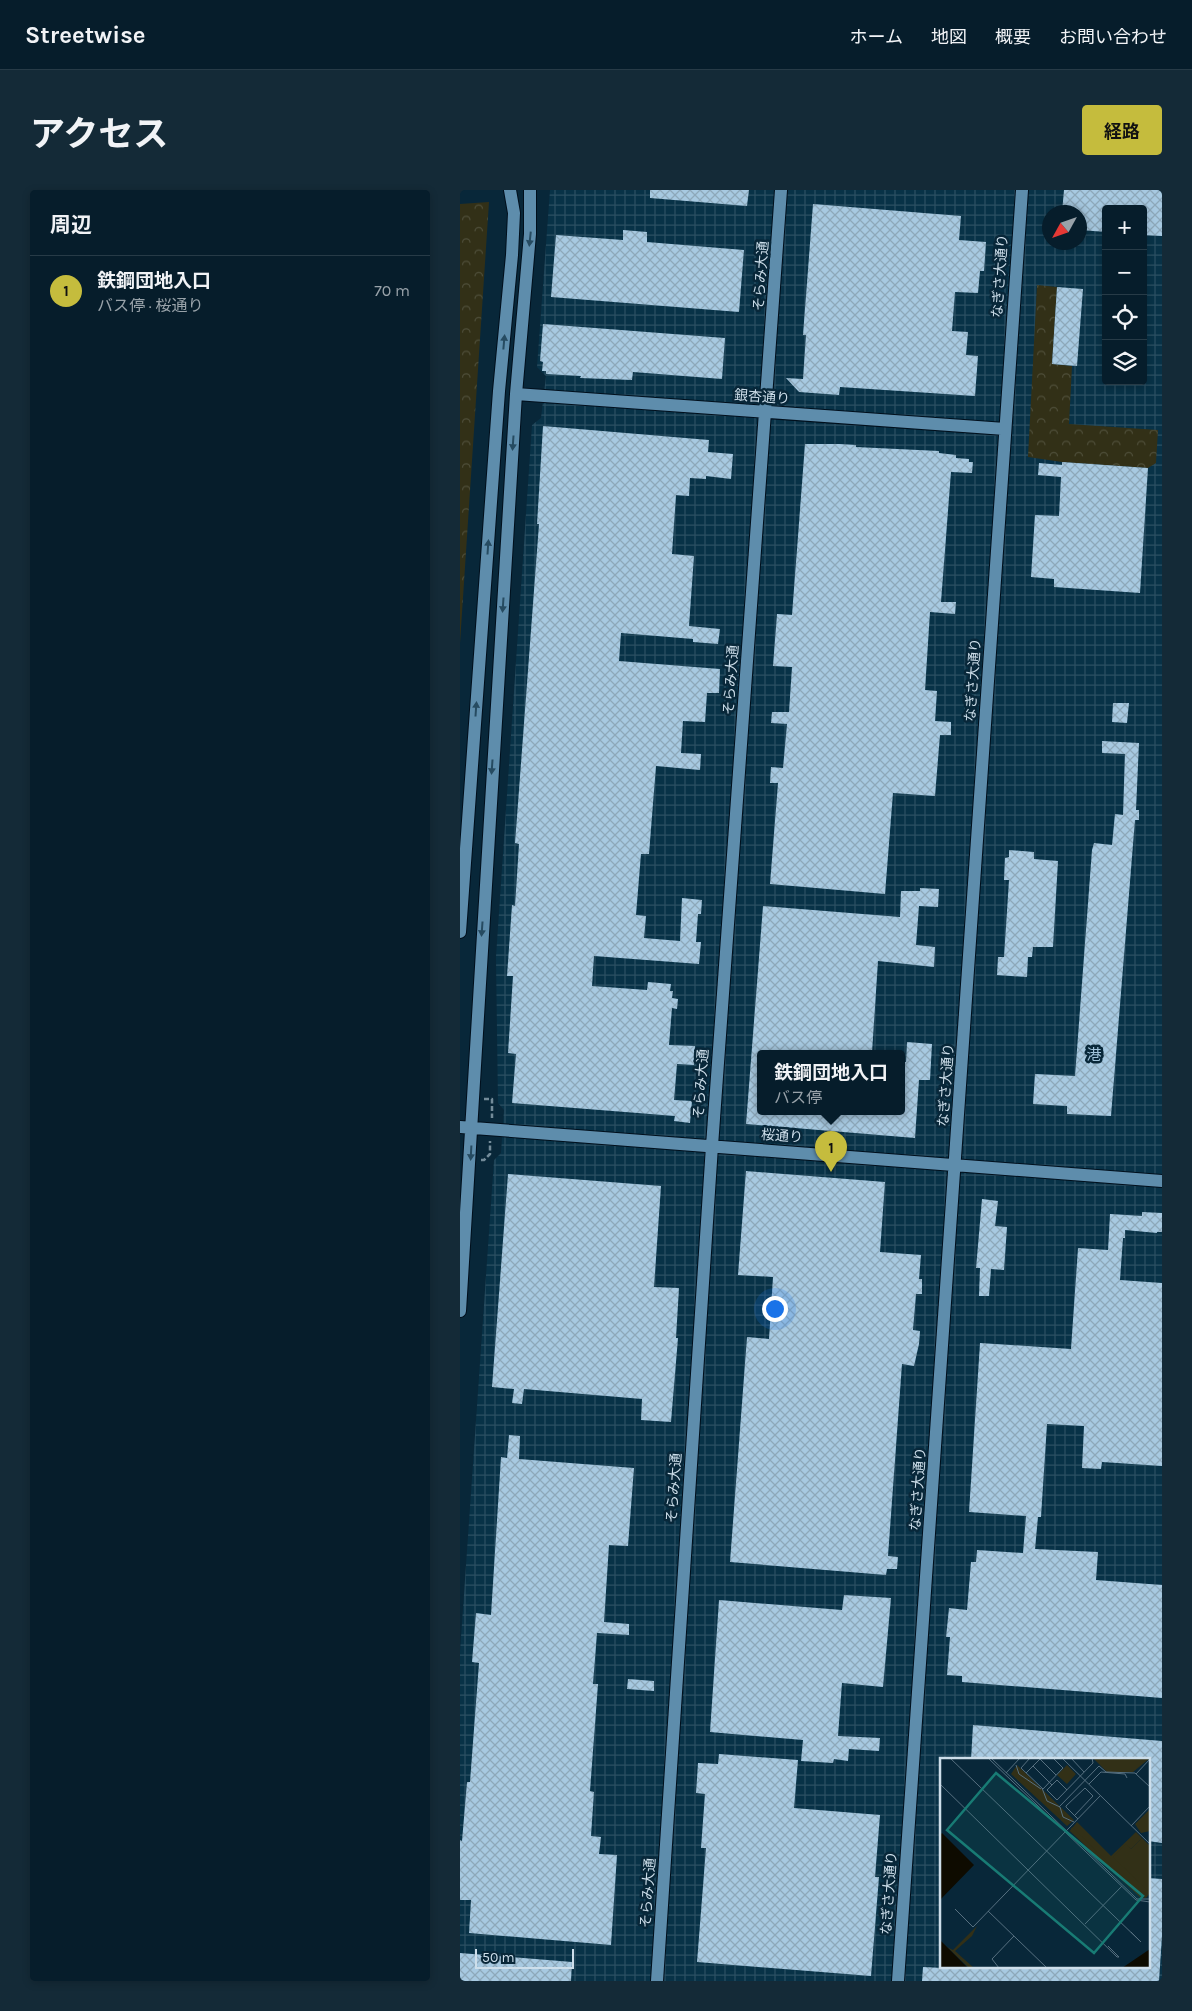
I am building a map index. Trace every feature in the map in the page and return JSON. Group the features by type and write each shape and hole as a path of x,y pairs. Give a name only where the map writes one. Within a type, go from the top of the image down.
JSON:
{"street":[{"path":"460,932 498,410 512,255 514,213 510,190"},
{"path":"460,1311 466,1128 475,1087 481,945 516,394 530,234 530,190"},
{"name":"そらみ大通","path":"657,1981 712,1146 782,190"},
{"name":"なぎさ大通り","path":"898,1981 1022,190"},
{"name":"銀杏通り","path":"516,394 1005,429"},
{"name":"桜通り","path":"466,1128 1162,1181"}],"shaded area":[{"path":"550,190 1162,190 1162,1981 460,1981 460,1652 494,1160 501,1153 504,1110 498,1103 496,957 532,425 541,418 546,376 537,367"}],"green space":[{"path":"489,202 460,643 460,204"},
{"path":"1037,285 1057,287 1052,364 1072,366 1069,424 1158,430 1156,463 1148,468 1062,462 1028,457"}],"building":[{"path":"650,190 749,190 747,206 650,198"},
{"path":"1064,190 1162,190 1162,236 1147,235 1147,205 1102,205 1102,232 1087,231 1087,205 1063,205"},
{"path":"813,204 961,216 959,240 986,242 984,271 980,271 978,293 955,292 952,331 968,332 966,355 978,356 975,396 840,387 839,395 799,392 786,378 803,379 806,335 803,335"},
{"path":"623,230 647,232 647,242 744,250 739,312 551,297 556,235 623,240"},
{"path":"1057,287 1083,289 1077,366 1052,364"},
{"path":"543,324 725,338 722,379 633,372 632,380 580,378 581,376 546,374 546,371 542,371 543,362 540,361"},
{"path":"543,426 709,440 708,452 733,454 731,479 706,476 706,479 690,478 689,496 676,495 672,554 694,556 689,626 720,629 718,644 693,642 693,639 621,633 619,661 720,669 719,693 707,693 705,722 683,721 681,753 701,754 700,770 656,766 649,854 641,854 636,915 646,916 644,938 680,941 682,898 702,900 701,914 698,914 696,942 701,942 699,964 594,956 592,986 647,990 648,982 671,984 672,998 678,999 677,1009 672,1008 669,1045 695,1046 694,1065 677,1064 674,1100 692,1101 690,1123 674,1121 675,1116 512,1103 516,1054 508,1053 513,976 507,976 512,905 515,906 519,844 515,843 539,524 537,524"},
{"path":"805,444 839,444 856,445 856,447 939,451 939,453 956,455 956,458 969,459 969,462 973,462 972,473 951,472 941,602 956,602 955,614 930,612 925,690 937,691 935,721 951,722 951,735 940,735 935,796 893,793 885,894 770,884 778,783 770,783 771,767 783,768 787,724 771,723 772,712 789,712 792,667 773,666 777,614 792,615"},
{"path":"1062,462 1148,468 1140,593 1054,587 1054,579 1031,577 1035,515 1059,516 1061,477 1038,475 1039,463 1062,465"},
{"path":"1113,703 1129,703 1127,723 1112,722"},
{"path":"1102,741 1139,743 1136,810 1139,810 1139,820 1135,820 1111,1116 1067,1114 1067,1106 1033,1104 1035,1074 1075,1076 1092,850 1094,843 1112,845 1115,814 1123,815 1125,754 1102,753"},
{"path":"1009,850 1034,852 1034,859 1058,861 1053,947 1033,947 1032,957 1028,957 1027,977 997,975 998,957 1004,957 1009,880 1004,880 1005,858 1009,857"},
{"path":"920,888 939,889 938,907 919,906 916,945 935,947 934,967 878,961 872,1050 757,1050 757,1115 905,1115 907,1042 932,1044 930,1080 919,1080 915,1138 746,1124 763,906 900,917 901,891 920,891"},
{"path":"746,1171 885,1182 880,1252 921,1255 919,1279 922,1279 922,1294 916,1294 913,1330 920,1331 919,1344 914,1366 902,1364 888,1556 898,1557 897,1569 887,1569 886,1575 730,1562 747,1337 769,1339 773,1277 738,1275"},
{"path":"508,1174 661,1186 654,1287 679,1288 676,1338 678,1338 671,1422 641,1420 642,1399 524,1389 522,1404 512,1403 514,1389 492,1387"},
{"path":"982,1199 998,1201 995,1226 1007,1227 1004,1270 991,1269 989,1296 979,1296 980,1268 976,1268"},
{"path":"1142,1212 1162,1213 1162,1232 1125,1230 1120,1280 1162,1283 1162,1466 1102,1462 1101,1469 1082,1468 1084,1426 1047,1424 1041,1517 1038,1517 1035,1549 1098,1552 1096,1580 1162,1585 1162,1698 962,1682 962,1676 947,1675 950,1637 946,1637 949,1608 967,1610 971,1562 976,1562 977,1550 1023,1553 1026,1516 969,1512 980,1343 1071,1349 1078,1248 1108,1250 1110,1214 1142,1216"},
{"path":"509,1435 520,1436 519,1459 634,1468 628,1546 609,1545 604,1622 629,1624 629,1635 597,1633 593,1684 598,1684 590,1791 594,1792 591,1836 601,1837 599,1854 617,1855 611,1945 469,1933 471,1900 460,1900 460,1840 462,1841 467,1782 470,1782 479,1663 472,1662 476,1613 491,1615 501,1457 507,1458"},
{"path":"844,1595 891,1598 883,1687 842,1683 838,1736 880,1738 879,1751 849,1749 848,1761 834,1759 833,1763 801,1761 803,1740 710,1732 719,1600 842,1610"},
{"path":"628,1679 654,1681 654,1691 627,1689"},
{"path":"973,1725 1162,1741 1162,1843 1150,1841 1150,1758 971,1758"},
{"path":"719,1754 798,1760 794,1808 880,1815 875,1877 879,1877 871,1976 697,1962 706,1848 701,1848 705,1794 696,1793 698,1763 718,1764"},
{"path":"1150,1878 1162,1879 1162,1936 1159,1981 922,1981 923,1967 964,1969 1150,1968"},
{"path":"460,1953 572,1962 571,1981 460,1981"}],"place":[{"name":"鉄鋼団地入口","path":"831,1172"}],"district":[{"name":"港","path":"1094,1055"}]}
